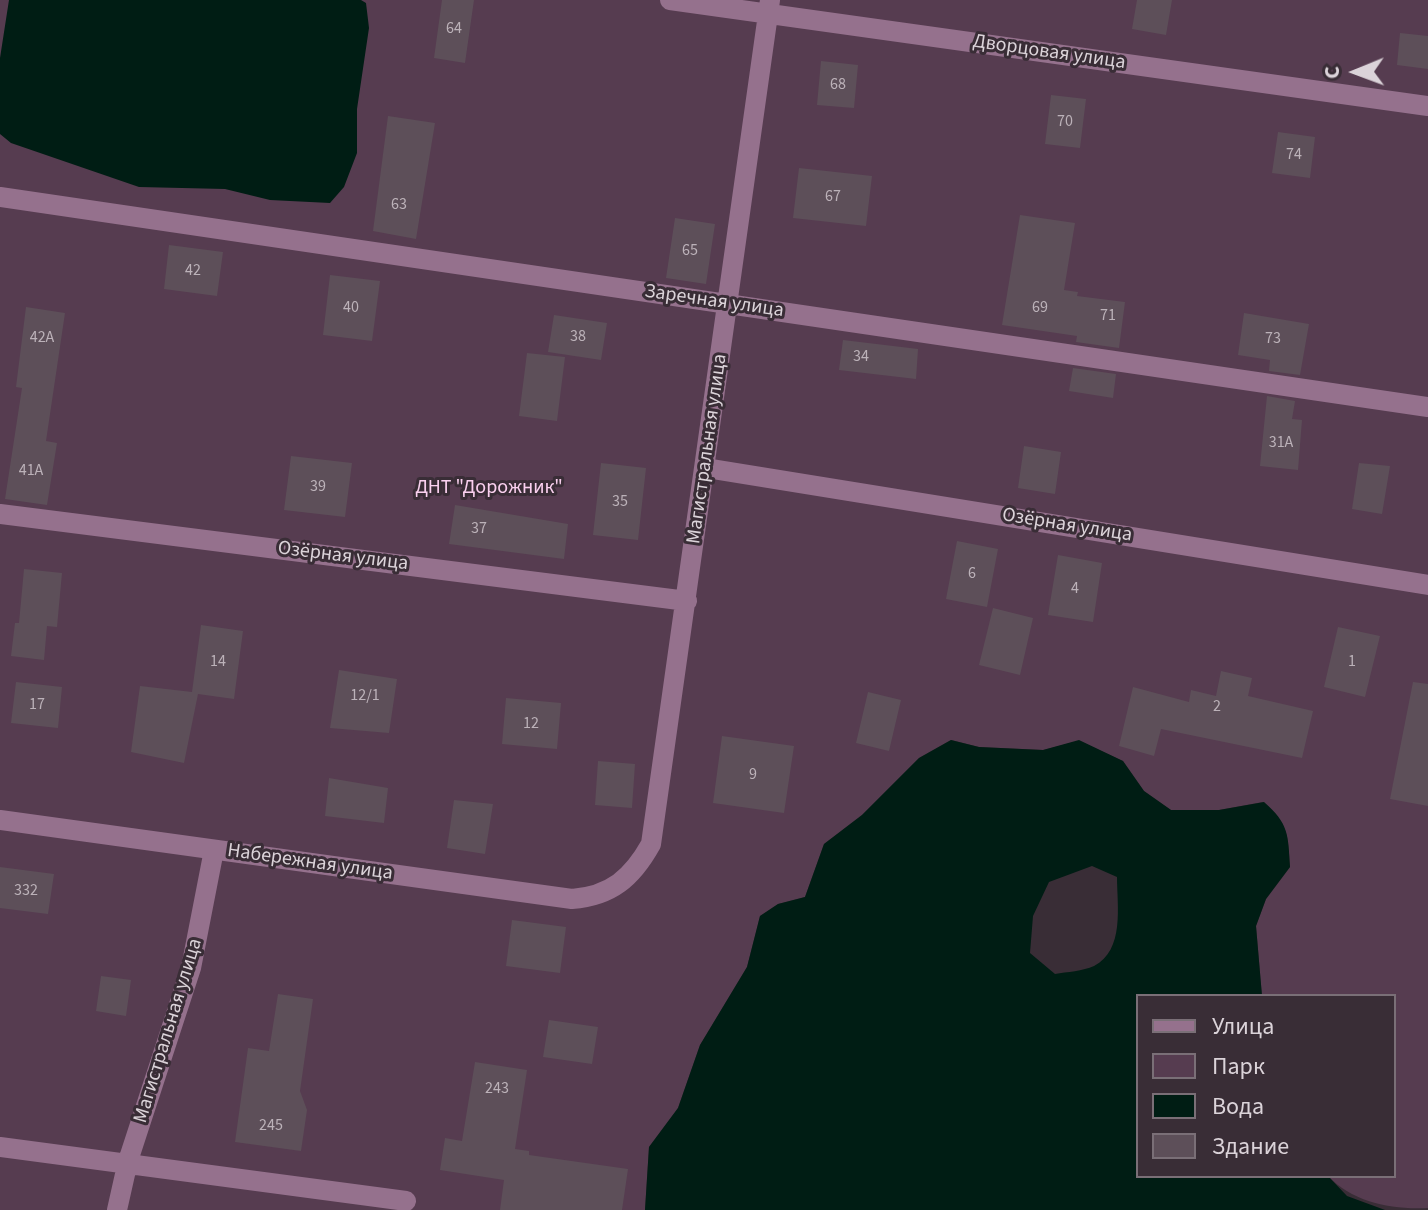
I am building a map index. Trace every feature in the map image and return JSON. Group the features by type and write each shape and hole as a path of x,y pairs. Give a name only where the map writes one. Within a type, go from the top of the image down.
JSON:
{"street":[{"name":"Дворцовая улица","path":"670,0 769,7 1428,106"},
{"name":"Магистральная улица","path":"618,887 639,866 651,844 769,7"},
{"name":"Заречная улица","path":"0,197 1428,407"},
{"name":"Озёрная улица","path":"706,468 1428,585"},
{"name":"Озёрная улица","path":"0,514 687,601"},
{"name":"Набережная улица","path":"0,820 572,899 596,897 618,887"},
{"name":"Магистральная улица","path":"117,1210 128,1161 191,968 214,850"},
{"path":"0,1147 128,1161 406,1201"}],"green space":[{"name":"ДНТ \"Дорожник\"","path":"0,0 1428,0 1428,1208 1387,1206 1361,1198 1330,1178 1396,1178 1396,994 1262,994 1256,926 1266,899 1290,867 1285,830 1263,802 1219,810 1171,810 1144,791 1123,761 1079,741 1043,750 979,747 951,740 919,758 862,815 824,844 805,897 778,904 760,916 747,967 700,1045 678,1108 649,1147 645,1210 0,1210"}],"water":[{"path":"9,0 361,0 366,3 369,28 357,109 357,153 344,187 330,203 270,200 225,189 139,187 11,143 0,134 0,58"},
{"path":"951,740 979,747 1043,750 1079,740 1123,761 1144,791 1171,810 1219,810 1264,802 1286,830 1290,867 1266,899 1256,926 1262,994 1136,994 1136,1178 1330,1178 1347,1196 1385,1210 645,1210 649,1147 678,1108 700,1045 747,967 760,916 778,904 805,897 824,844 862,815 919,758","holes":["1092,866 1117,877 1118,914 1111,949 1104,959 1090,968 1055,974 1030,953 1033,916 1049,882"]}],"building":[{"path":"442,0 474,0 465,63 434,58"},
{"path":"1137,0 1172,0 1166,35 1132,29"},
{"path":"1400,33 1428,36 1428,69 1397,65"},
{"path":"821,61 858,65 854,108 817,105"},
{"path":"1051,95 1086,99 1080,148 1045,144"},
{"path":"388,116 435,123 416,239 373,231"},
{"path":"1278,132 1315,137 1310,178 1272,173"},
{"path":"799,168 872,176 866,226 793,218"},
{"path":"1020,215 1075,223 1064,290 1078,292 1077,296 1125,302 1119,348 1076,342 1077,336 1002,325"},
{"path":"675,218 715,224 706,284 666,278"},
{"path":"169,245 223,252 217,296 164,289"},
{"path":"330,275 380,281 372,341 323,335"},
{"path":"26,307 65,313 46,441 57,443 47,505 5,499 22,388 16,387"},
{"path":"1244,313 1309,324 1300,375 1269,371 1270,360 1238,355"},
{"path":"554,315 607,323 601,360 548,352"},
{"path":"843,340 918,349 916,379 839,370"},
{"path":"527,353 565,357 557,421 519,416"},
{"path":"1073,368 1116,374 1113,398 1069,391"},
{"path":"1267,396 1295,401 1292,419 1302,420 1298,470 1260,466"},
{"path":"1024,446 1061,452 1055,494 1018,488"},
{"path":"291,456 352,463 345,517 284,510"},
{"path":"601,463 646,468 638,540 593,535"},
{"path":"1359,463 1390,466 1382,514 1352,509"},
{"path":"455,505 568,524 564,559 449,544"},
{"path":"957,541 998,549 987,607 946,599"},
{"path":"1058,555 1102,563 1093,622 1048,615"},
{"path":"24,569 62,573 57,627 47,626 44,660 11,656 15,623 19,623"},
{"path":"993,608 1033,618 1020,675 979,665"},
{"path":"201,625 243,631 234,699 198,694 184,763 131,752 140,686 192,692"},
{"path":"1338,627 1380,636 1365,697 1324,687"},
{"path":"339,670 397,679 389,733 330,728"},
{"path":"1221,671 1252,678 1248,696 1313,711 1302,758 1161,729 1154,756 1119,746 1133,687 1189,702 1191,690 1216,696"},
{"path":"16,682 62,687 58,728 11,723"},
{"path":"1413,682 1428,684 1428,806 1390,799"},
{"path":"868,692 901,700 889,751 856,743"},
{"path":"506,698 561,703 557,749 502,744"},
{"path":"722,736 794,746 784,813 713,803"},
{"path":"598,761 635,764 632,808 595,805"},
{"path":"329,778 388,788 384,823 325,816"},
{"path":"454,800 493,804 485,854 447,848"},
{"path":"0,867 54,874 48,914 0,908"},
{"path":"512,920 566,927 560,973 506,966"},
{"path":"101,976 131,980 126,1016 96,1011"},
{"path":"278,994 313,999 300,1091 307,1110 301,1151 235,1142 248,1048 269,1051"},
{"path":"549,1020 598,1027 592,1064 543,1057"},
{"path":"475,1062 527,1070 515,1149 529,1151 529,1155 628,1169 622,1210 500,1210 504,1180 440,1170 445,1138 462,1141"}]}
